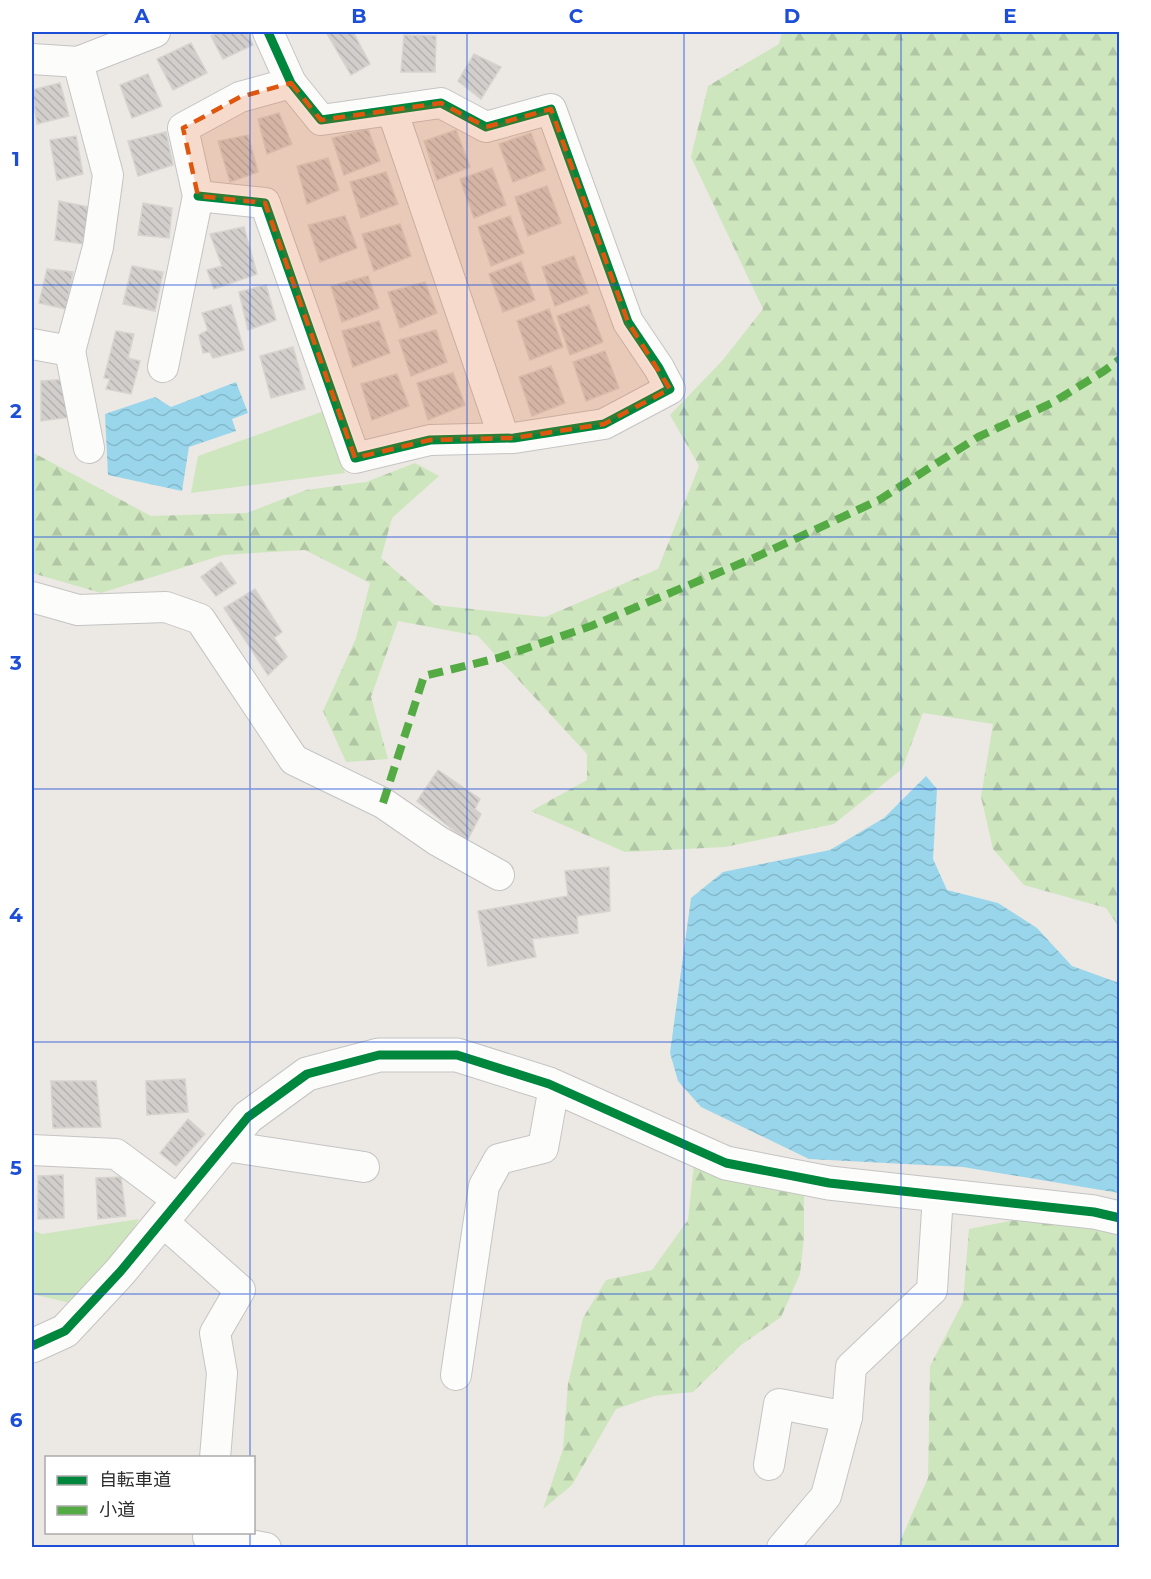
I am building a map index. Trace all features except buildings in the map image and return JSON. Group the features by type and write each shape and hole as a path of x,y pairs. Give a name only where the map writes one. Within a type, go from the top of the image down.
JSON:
{"street":[{"path":"32,59 78,62 155,32"},
{"path":"198,196 265,203 355,458 430,440 504,438 604,424 670,389 659,368 628,322 551,109 486,127 441,103 321,120 291,83 268,32"},
{"path":"78,62 108,175 98,248 70,351 89,448"},
{"path":"163,368 198,196 183,128 240,97 291,83"},
{"path":"392,110 504,438"},
{"path":"32,344 70,351"},
{"path":"32,597 78,610 166,607 200,619 294,760 383,803 438,841 499,876"},
{"path":"32,1346 65,1331 120,1272 248,1117 307,1074 379,1055 457,1055 554,1087 726,1163 830,1183 1086,1211 1119,1218"},
{"path":"456,1375 484,1186 499,1159 543,1148 554,1087"},
{"path":"225,1146 364,1167"},
{"path":"32,1150 116,1154 171,1211 240,1290 215,1333 222,1373 215,1456"},
{"path":"782,1548 826,1496 847,1417 851,1367 932,1290 938,1195"},
{"path":"769,1465 779,1404 847,1417"},
{"path":"209,1534 208,1537 266,1548"}],"highlighted area":[{"path":"291,83 321,120 441,103 486,127 551,109 628,322 670,389 604,424 514,438 430,440 355,458 265,203 198,196 183,128 240,97"}],"green space":[{"path":"782,32 1119,32 1119,927 1106,908 1024,885 993,849 981,797 993,724 923,713 902,769 834,824 725,847 625,852 531,811 587,780 587,754 478,636 398,621 371,697 388,759 346,762 323,711 356,638 370,583 305,550 223,555 101,593 32,573 32,452 151,516 247,513 306,490 366,482 415,463 439,476 392,518 381,558 435,605 545,617 658,569 699,466 670,415 722,361 763,309 691,157 708,86 779,44"},
{"path":"324,411 345,473 191,493 198,456"},
{"path":"697,1136 804,1178 804,1237 800,1274 781,1317 741,1345 693,1392 654,1396 616,1409 572,1485 543,1509 563,1449 568,1384 583,1318 606,1280 652,1270 688,1220"},
{"path":"1069,1209 1119,1226 1119,1547 897,1548 928,1478 930,1366 963,1302 969,1229"},
{"path":"139,1219 113,1263 70,1303 32,1294 32,1230 42,1234"}],"water":[{"path":"236,382 248,413 232,419 236,431 189,447 182,491 108,475 105,414 155,397 171,407"},
{"path":"926,776 937,789 933,859 947,890 998,903 1037,928 1072,966 1119,983 1119,1193 963,1167 809,1159 701,1107 678,1081 670,1053 691,898 723,872 830,850 884,818"}],"marked path":[{"path":"383,803 424,676 498,658 591,626 756,557 879,500 978,437 1052,403 1120,359"}],"cycle path":[{"path":"198,196 265,203 355,458 430,440 514,438 604,424 670,389 659,368 628,322 551,109 486,127 441,103 321,120 291,83 268,32"},
{"path":"32,1346 65,1331 120,1272 248,1117 307,1074 379,1055 457,1055 549,1084 726,1163 829,1183 1094,1212 1120,1218"}]}
